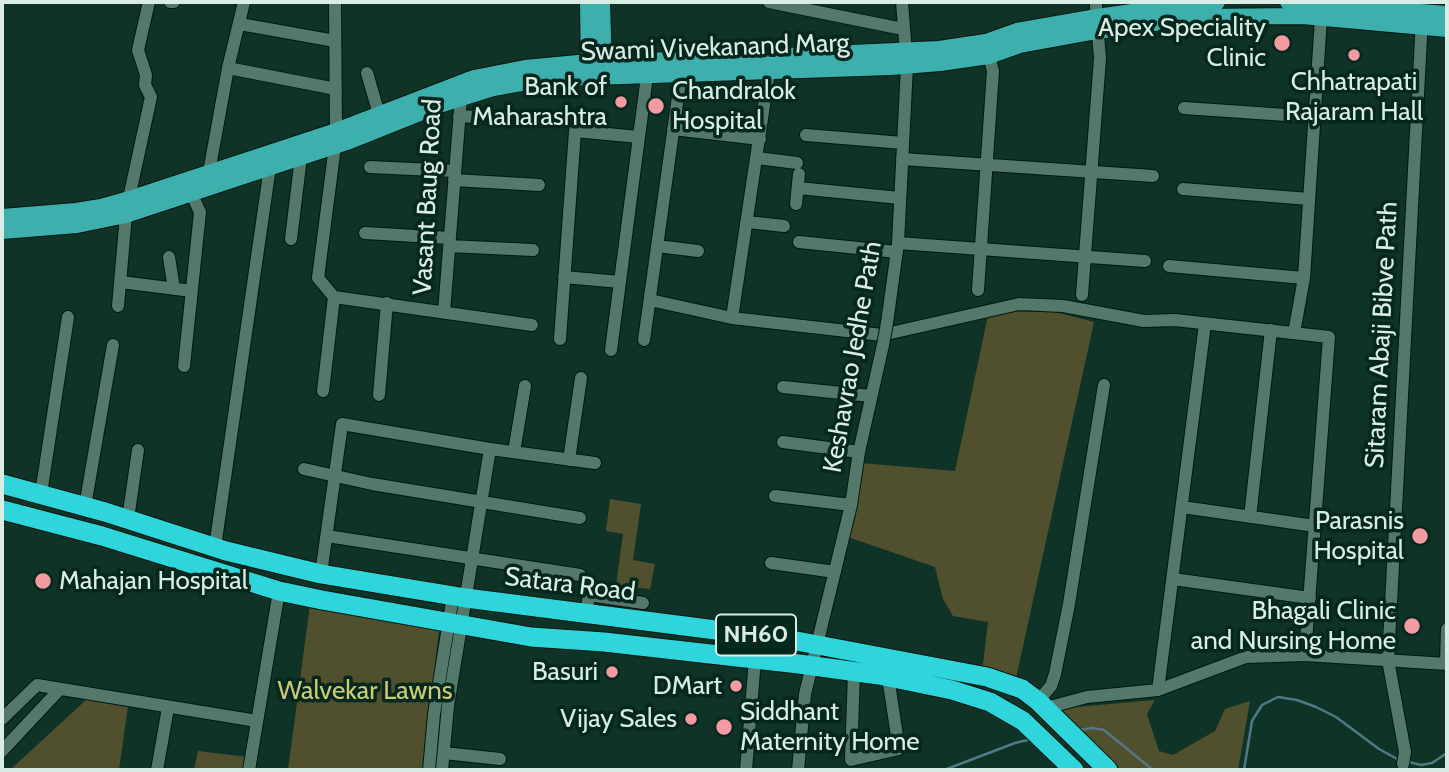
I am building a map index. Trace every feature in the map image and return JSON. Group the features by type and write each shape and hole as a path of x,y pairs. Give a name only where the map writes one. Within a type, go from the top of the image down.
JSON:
{"highway":[{"name":"Satara Road","path":"2,484 85,506 215,547 321,574 459,597 818,644 987,677 1022,689 1108,770"},
{"name":"Satara Road","path":"2,510 102,536 279,591 531,637 604,642 813,666 951,690 990,702 1023,721 1074,770"}],"main road":[{"path":"588,2 596,69"},
{"path":"596,69 602,2"},
{"name":"Swami Vivekanand Marg","path":"596,69 647,76 681,75 769,72 907,59 986,42 1017,31 1130,7 1217,2"},
{"name":"Swami Vivekanand Marg","path":"1288,2 1422,19 1447,29"},
{"name":"Swami Vivekanand Marg","path":"2,231 77,225 126,215 301,157 379,114 525,68 596,69 989,56 1096,15 1198,17 1326,8"},
{"name":"Swami Vivekanand Marg","path":"1422,19 1447,14"},
{"name":"Swami Vivekanand Marg","path":"2,217 101,207 209,172 335,139 458,91"}],"street":[{"path":"130,198 152,97 145,85 146,75 138,50 149,2"},
{"path":"209,172 228,68 244,2"},
{"path":"335,2 335,139 318,278 334,297 532,325"},
{"path":"769,2 903,29"},
{"name":"Keshavrao Jedhe Path","path":"798,770 805,694 851,505 859,452 887,323 897,248 907,59 902,2"},
{"path":"1294,333 1304,278 1315,117 1326,8"},
{"path":"1082,295 1100,58 1096,15"},
{"name":"Sitaram Abaji Bibve Path","path":"1404,758 1388,660 1422,19"},
{"path":"240,24 335,41"},
{"path":"978,290 993,71 989,56"},
{"path":"228,68 336,89"},
{"path":"732,318 769,72"},
{"path":"367,73 379,114"},
{"path":"644,340 681,75"},
{"path":"611,350 647,76"},
{"name":"Vasant Baug Road","path":"444,312 459,116 458,91"},
{"path":"1184,108 1315,117"},
{"path":"459,116 539,121"},
{"path":"673,129 760,138"},
{"path":"559,339 575,131 639,137"},
{"path":"806,135 903,143"},
{"path":"291,240 301,157"},
{"path":"757,159 798,175 900,198"},
{"path":"902,159 1153,177"},
{"path":"215,547 270,167"},
{"path":"370,167 539,185"},
{"path":"796,204 798,175"},
{"path":"1183,190 1309,199"},
{"path":"184,366 200,212 191,193"},
{"path":"118,306 126,215"},
{"path":"748,222 784,226"},
{"path":"365,233 533,250"},
{"path":"799,242 897,248 980,248 1145,261"},
{"path":"657,246 698,251"},
{"path":"169,257 174,289"},
{"path":"1169,265 1304,278"},
{"path":"564,277 620,282"},
{"path":"121,282 192,291"},
{"path":"323,391 334,297"},
{"path":"650,300 732,318 882,335 1019,304 1063,306 1144,321 1175,320 1329,337 1306,654"},
{"path":"379,395 387,303"},
{"path":"41,494 68,317"},
{"path":"1158,690 1205,324"},
{"path":"1250,517 1271,330"},
{"path":"85,506 113,345"},
{"path":"569,460 581,379"},
{"path":"1104,385 1069,604 1046,709 1087,697 1158,690 1245,657 1306,654 1446,664 1447,629"},
{"path":"514,452 525,386"},
{"path":"783,387 871,396"},
{"path":"321,574 342,424 490,449 595,463"},
{"path":"783,442 859,452"},
{"path":"429,770 459,597 473,559 490,449"},
{"path":"128,519 138,450"},
{"path":"304,469 480,503 580,518"},
{"path":"775,496 851,505"},
{"path":"1182,507 1315,526"},
{"path":"327,536 580,575"},
{"path":"771,563 835,572"},
{"path":"1173,579 1310,598"},
{"path":"249,770 279,591"},
{"path":"586,614 589,596 643,603"},
{"path":"442,770 455,624"},
{"path":"746,770 755,659"},
{"path":"854,672 851,760 899,749 888,677"},
{"path":"2,719 37,685 257,722"},
{"path":"2,751 60,689"},
{"path":"157,770 168,708"},
{"path":"443,753 500,759"}],"green space":[{"path":"989,311 1055,312 1094,322 1016,678 982,672 988,622 953,616 943,599 935,567 848,537 861,463 955,471"},
{"path":"610,499 641,504 633,560 655,564 650,589 616,585 623,534 606,531"},
{"name":"Walvekar Lawns","path":"311,597 440,621 423,770 288,770"},
{"path":"87,699 128,706 119,770 10,770"},
{"path":"1155,700 1147,714 1159,751 1173,755 1215,731 1225,709 1250,701 1238,770 1119,770 1059,712 1065,708"},
{"path":"198,751 248,757 246,770 194,770"}],"waterway":[{"path":"1244,770 1252,721 1262,705 1278,697 1297,700 1336,717 1379,749 1399,760"},
{"path":"1080,730 1104,730 1153,770"},
{"path":"944,770 1032,739"},
{"path":"1409,762 1421,765 1432,763 1447,753"}],"place":[{"name":"Apex Speciality Clinic","path":"1282,43"},
{"name":"Chhatrapati Rajaram Hall","path":"1354,55"},
{"name":"Bank of Maharashtra","path":"621,102"},
{"name":"Chandralok Hospital","path":"656,106"},
{"name":"Parasnis Hospital","path":"1420,536"},
{"name":"Mahajan Hospital","path":"43,581"},
{"name":"Bhagali Clinic and Nursing Home","path":"1412,626"},
{"name":"Basuri","path":"612,672"},
{"name":"DMart","path":"736,686"},
{"name":"Vijay Sales","path":"691,719"},
{"name":"Siddhant Maternity Home","path":"724,727"}]}
